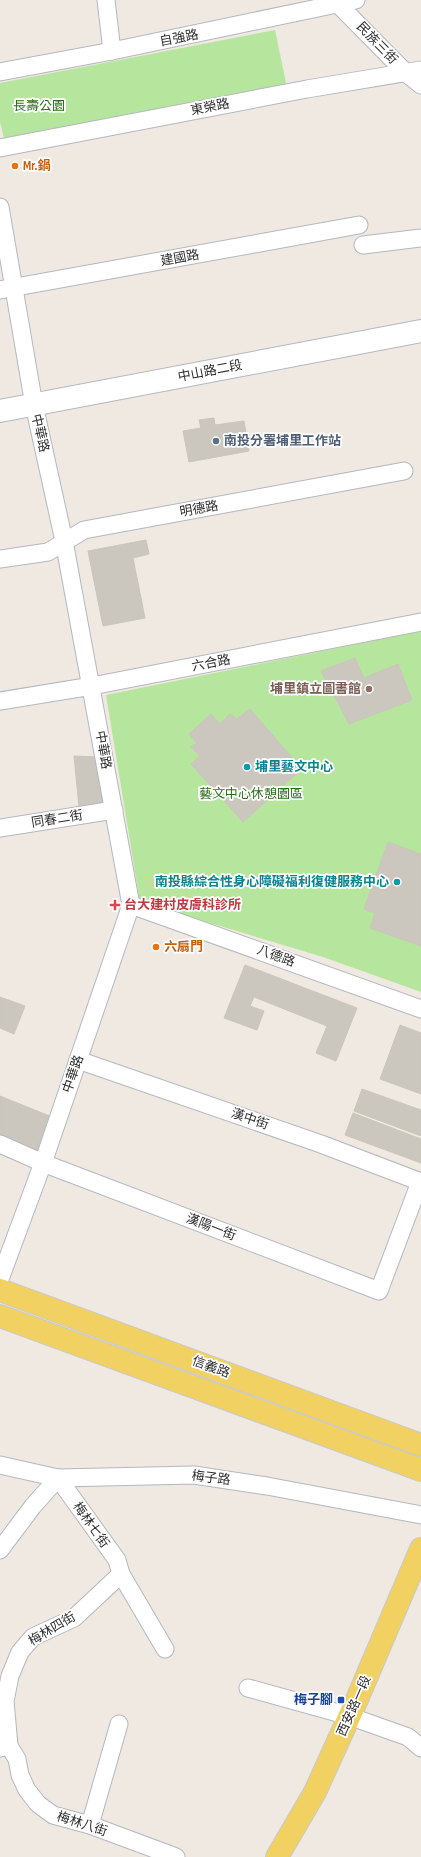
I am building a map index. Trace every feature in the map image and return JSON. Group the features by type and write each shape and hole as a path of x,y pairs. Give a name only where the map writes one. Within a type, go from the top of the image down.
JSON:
{"main road":[{"name":"信義路","path":"0,1290 421,1445"},
{"name":"信義路","path":"0,1316 421,1470"},
{"name":"西安路一段","path":"283,1856 315,1792 421,1550"}],"street":[{"path":"106,0 112,51"},
{"name":"自強路","path":"0,72 295,14 336,2 356,0"},
{"name":"民族三街","path":"336,2 413,71 421,86"},
{"name":"東榮路","path":"0,148 307,88 413,71"},
{"name":"中華路","path":"0,207 7,289 64,541 92,686 131,904 43,1163 0,1279"},
{"name":"建國路","path":"7,289 359,225"},
{"path":"363,245 421,238"},
{"name":"中山路二段","path":"0,411 421,331"},
{"name":"明德路","path":"0,559 48,552 84,530 404,472"},
{"name":"六合路","path":"0,701 92,686 421,622"},
{"name":"同春二街","path":"0,828 114,810"},
{"name":"八德路","path":"131,904 421,1009"},
{"name":"漢中街","path":"78,1060 321,1144 421,1182"},
{"name":"漢陽一街","path":"0,1144 43,1163 379,1290 421,1182"},
{"name":"梅子路","path":"0,1465 58,1478 194,1475 267,1486 421,1515"},
{"path":"0,1550 33,1506 58,1478"},
{"name":"梅林七街","path":"58,1478 117,1560 121,1574 165,1649"},
{"name":"梅林四街","path":"5,1747 5,1701 10,1676 20,1652 33,1637 74,1618 121,1574"},
{"path":"248,1688 349,1716 408,1737 421,1748"},
{"path":"90,1825 119,1724"},
{"name":"梅林八街","path":"5,1747 17,1758 20,1775 26,1790 38,1804 53,1815 90,1825 176,1857"}],"green space":[{"name":"長壽公園","path":"275,30 287,88 5,142 0,122 0,83"},
{"name":"藝文中心休憩園區","path":"421,631 421,992 323,957 140,902 106,695"}],"building":[{"name":"南投分署埔里工作站","path":"214,418 215,425 244,421 249,451 189,462 183,431 201,428 199,420"},
{"path":"146,540 149,554 133,558 145,618 103,626 88,551"},
{"name":"埔里鎮立圖書館","path":"355,658 364,678 398,664 412,700 349,724 321,671"},
{"name":"埔里藝文中心","path":"250,709 302,769 243,822 191,764 200,756 191,747 197,743 189,734 211,714 220,724 230,714 237,719"},
{"path":"74,756 98,757 103,798 101,804 79,807"},
{"name":"南投縣綜合性身心障礙福利復健服務中心","path":"388,842 421,854 421,946 370,928 375,913 364,909"},
{"path":"245,965 357,1008 336,1061 316,1053 327,1026 254,997 250,1006 264,1011 257,1030 224,1018"},
{"path":"0,997 25,1006 14,1034 0,1028"},
{"path":"400,1025 421,1033 421,1094 380,1079"},
{"path":"362,1089 421,1110 421,1136 354,1111"},
{"path":"0,1096 52,1117 45,1142 38,1152 0,1135"},
{"path":"353,1113 421,1139 421,1163 345,1135"}],"place":[{"name":"Mr.鍋","path":"15,166"},
{"name":"南投分署埔里工作站","path":"216,441"},
{"name":"埔里鎮立圖書館","path":"369,689"},
{"name":"埔里藝文中心","path":"247,767"},
{"name":"南投縣綜合性身心障礙福利復健服務中心","path":"397,882"},
{"name":"台大建村皮膚科診所","path":"115,905"},
{"name":"六扇門","path":"156,947"},
{"name":"梅子腳","path":"341,1700"}]}
